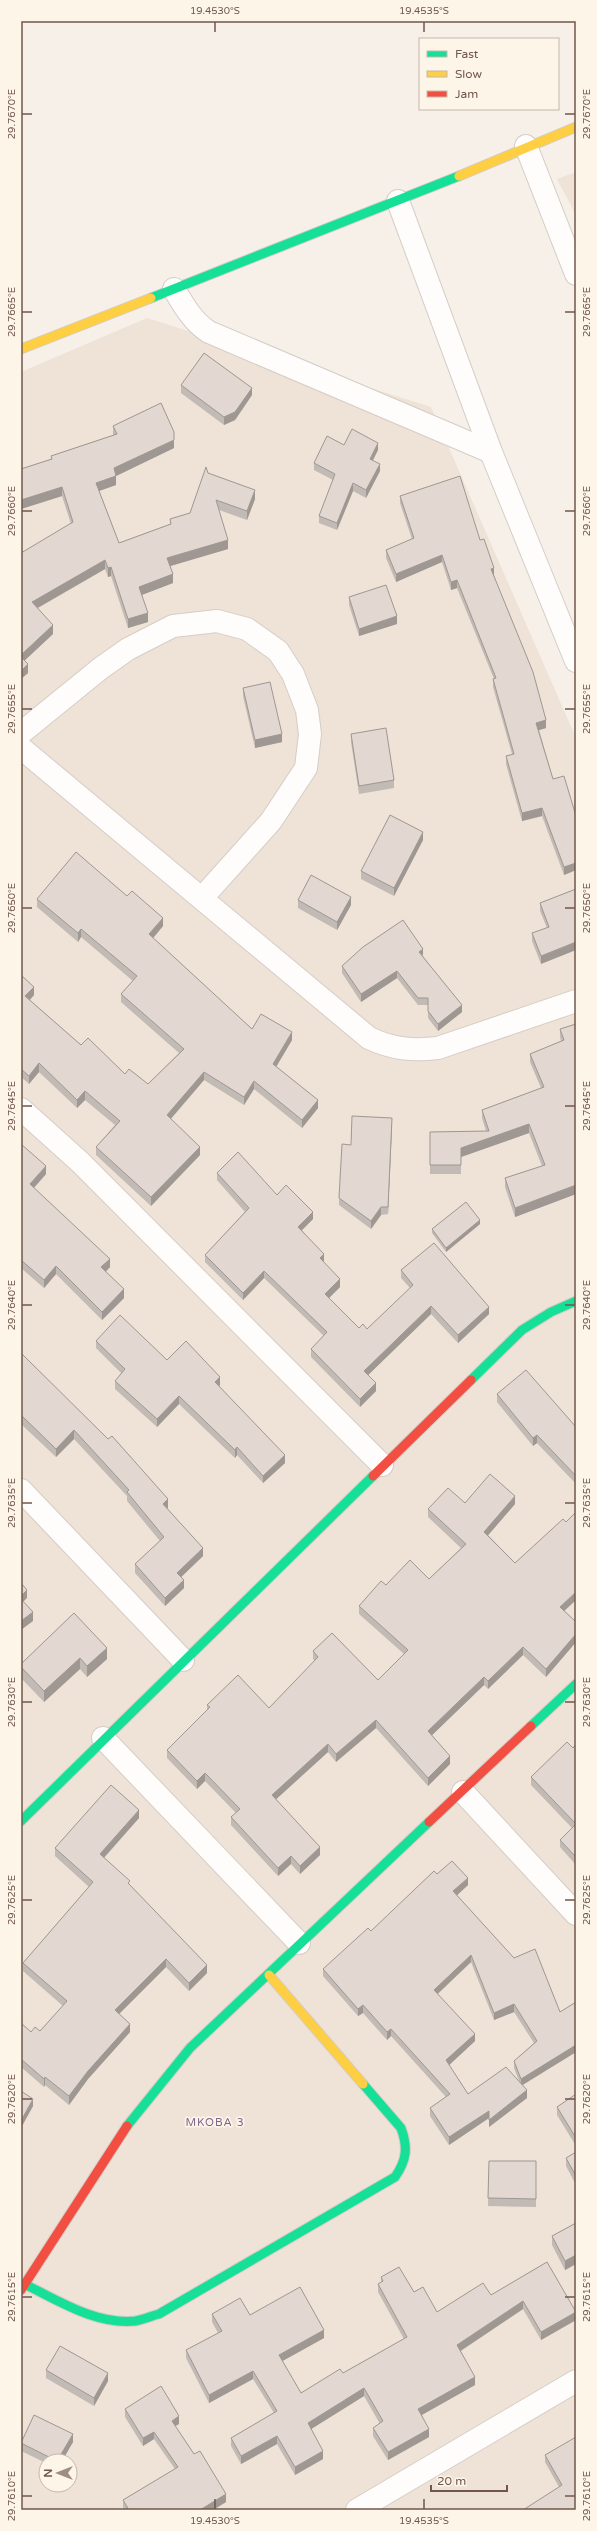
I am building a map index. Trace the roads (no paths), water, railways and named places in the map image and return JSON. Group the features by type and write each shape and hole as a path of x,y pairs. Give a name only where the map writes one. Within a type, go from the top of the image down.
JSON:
{"street":[{"path":"21,349 398,201 526,146 576,127"},
{"path":"526,146 576,274"},
{"path":"398,201 491,452 576,661"},
{"path":"174,289 190,315 200,326 210,332 491,452"},
{"path":"21,733 106,664 128,649 173,626 217,621 247,629 278,651 293,674 307,710 310,734 306,768 271,821 202,898"},
{"path":"21,748 369,1038 387,1047 414,1050 438,1048 576,1001"},
{"path":"21,1109 80,1162 382,1465"},
{"path":"21,1821 103,1738 522,1330 551,1312 576,1301"},
{"path":"21,1490 183,1660"},
{"path":"269,1975 401,2128 407,2144 405,2163 395,2177 159,2314 135,2321 118,2321 95,2316 23,2287 135,2114 190,2048 269,1975 299,1943 463,1792 576,1684"},
{"path":"103,1738 299,1943"},
{"path":"463,1792 576,1914"},
{"path":"357,2510 576,2381"}],"district":[{"name":"MKOBA 3","path":"215,2122"}]}
